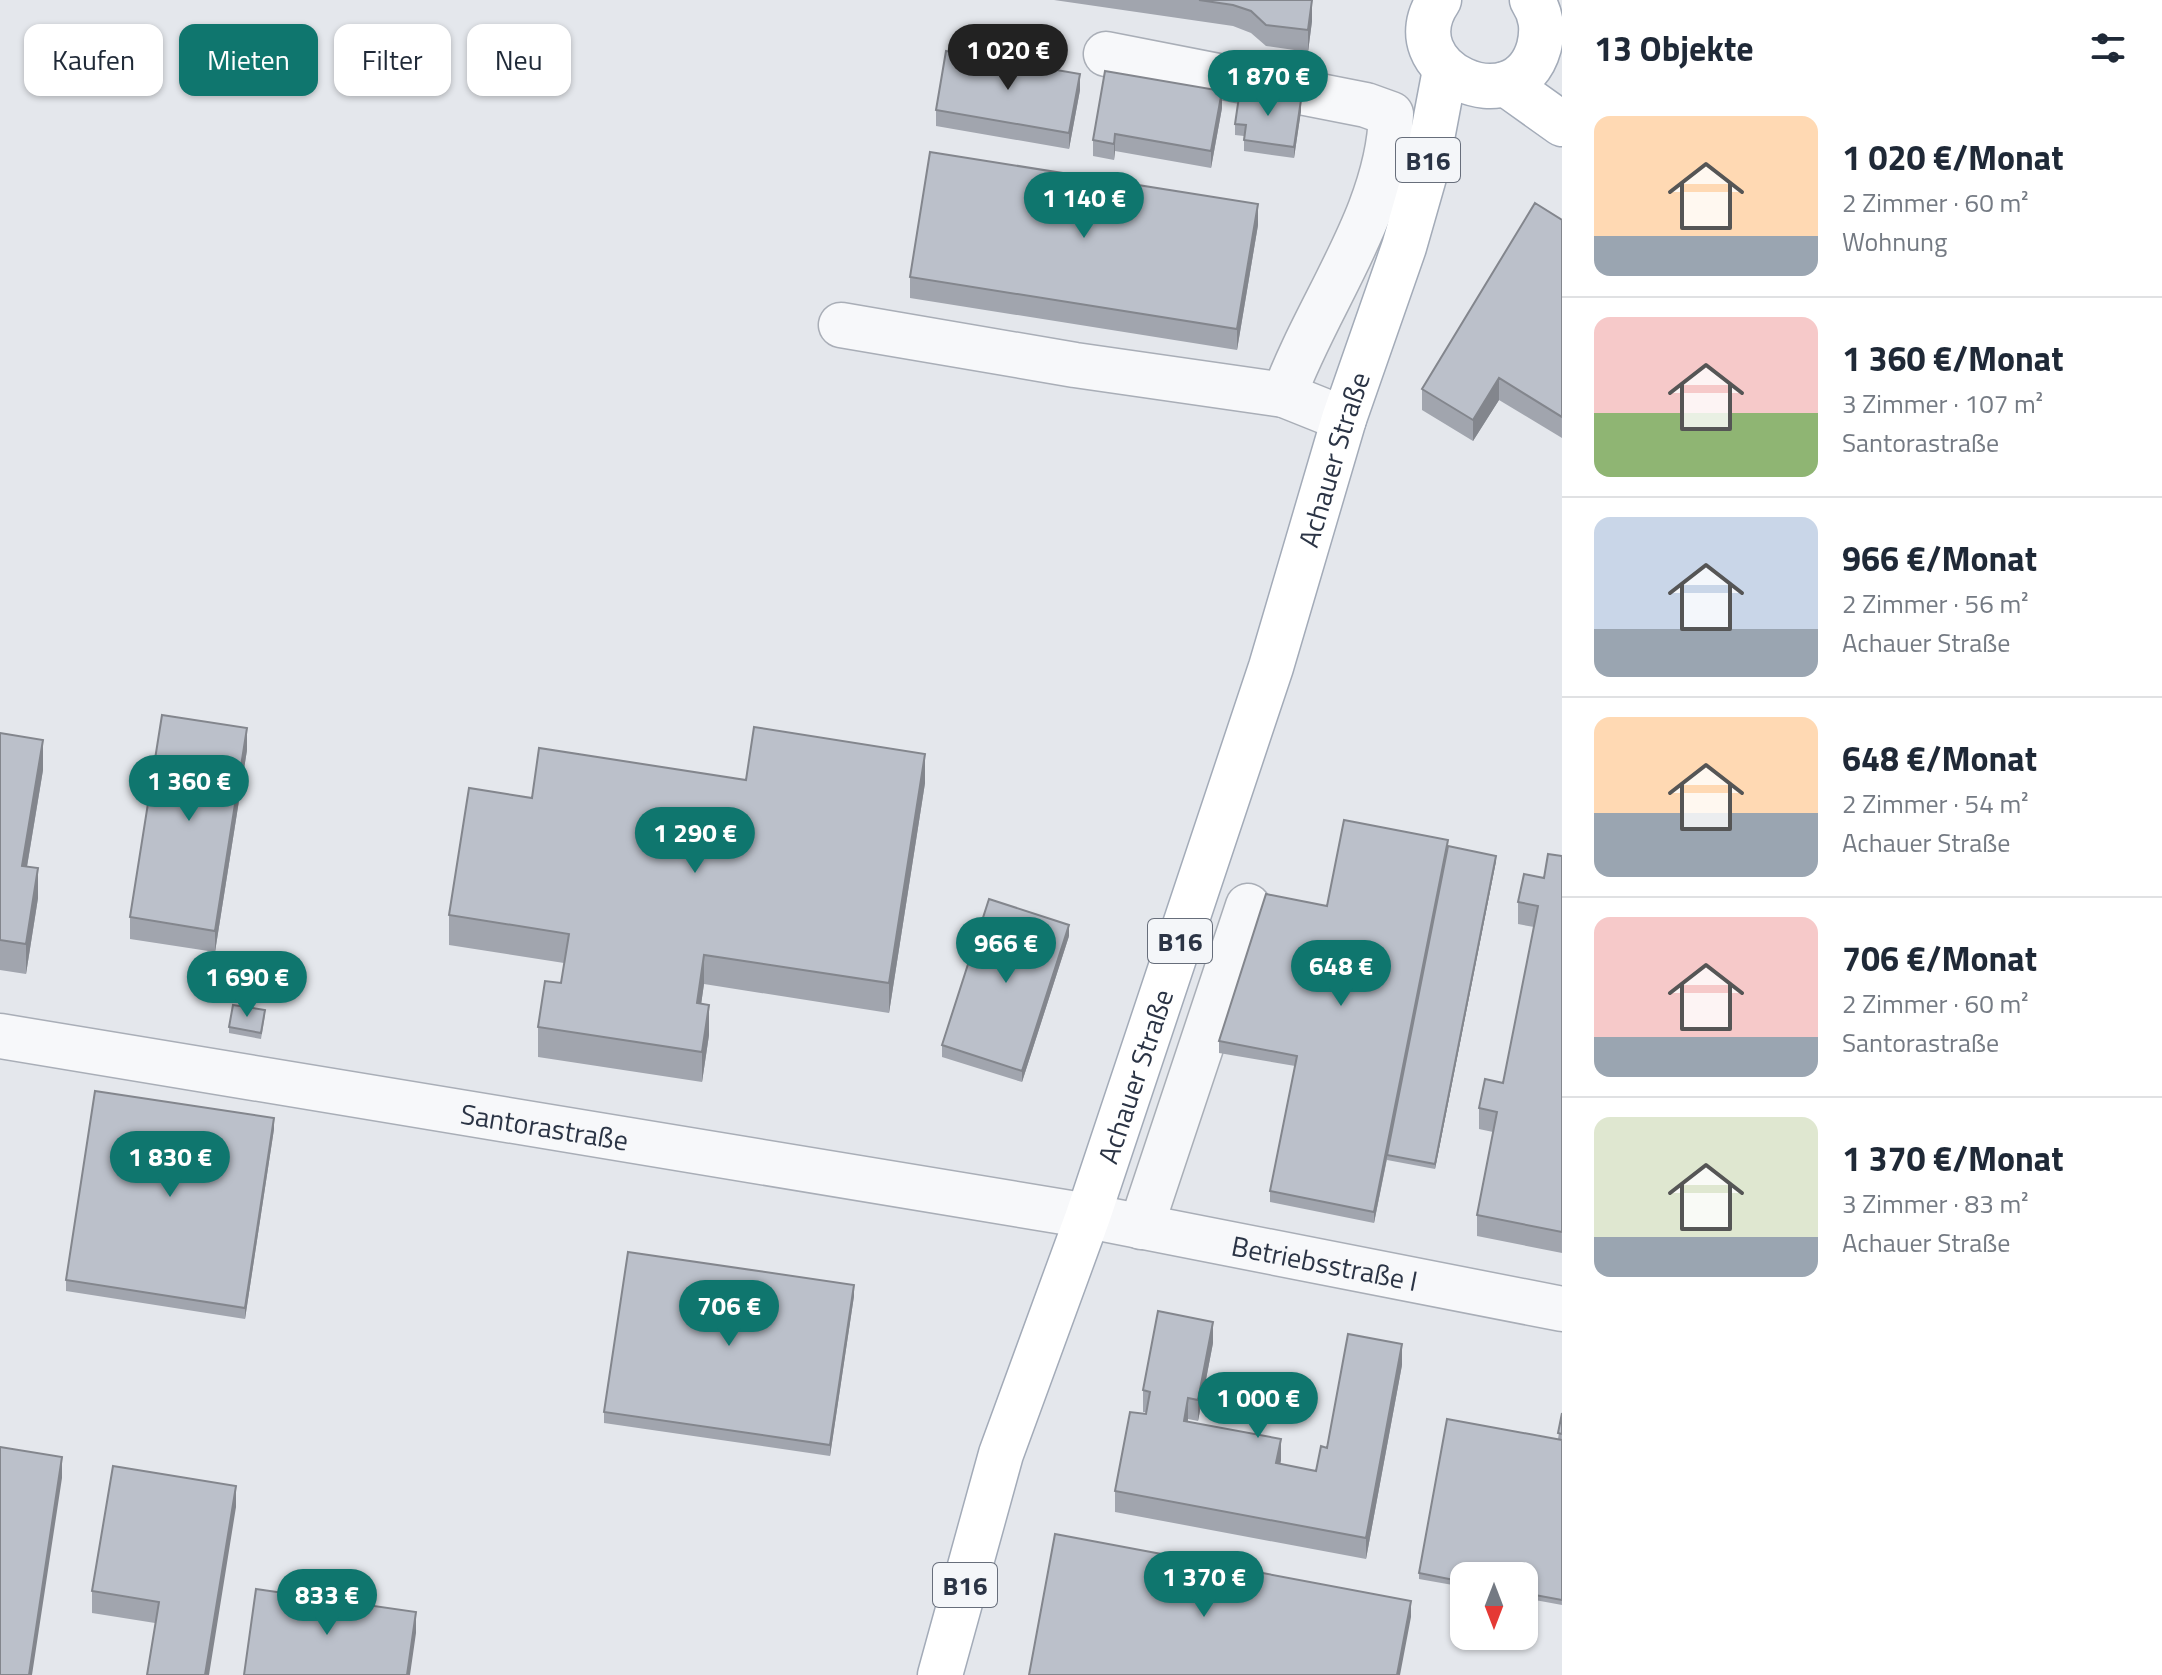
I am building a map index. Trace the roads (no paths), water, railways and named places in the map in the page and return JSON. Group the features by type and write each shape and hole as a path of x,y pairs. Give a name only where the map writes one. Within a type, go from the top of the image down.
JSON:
{"main road":[{"name":"B16","path":"1522,79 1543,33 1539,10 1532,0"},
{"path":"1433,3 1430,41 1435,56 1445,70 1463,82 1522,79 1562,124"},
{"name":"Achauer Straße","path":"940,1675 1001,1454 1088,1216 1271,667 1344,419 1404,247 1426,170 1445,70"},
{"name":"Achauer Straße","path":"1404,247 1435,173 1522,79"}],"street":[{"path":"1106,54 1366,105 1391,114 1389,151 1357,241 1299,353 1284,395"},
{"path":"841,325 1075,365 1284,395 1344,419"},
{"path":"1141,1227 1248,906"},
{"name":"Santorastraße","path":"0,1036 1088,1216"},
{"name":"Betriebsstraße I","path":"1088,1216 1562,1309"}]}
